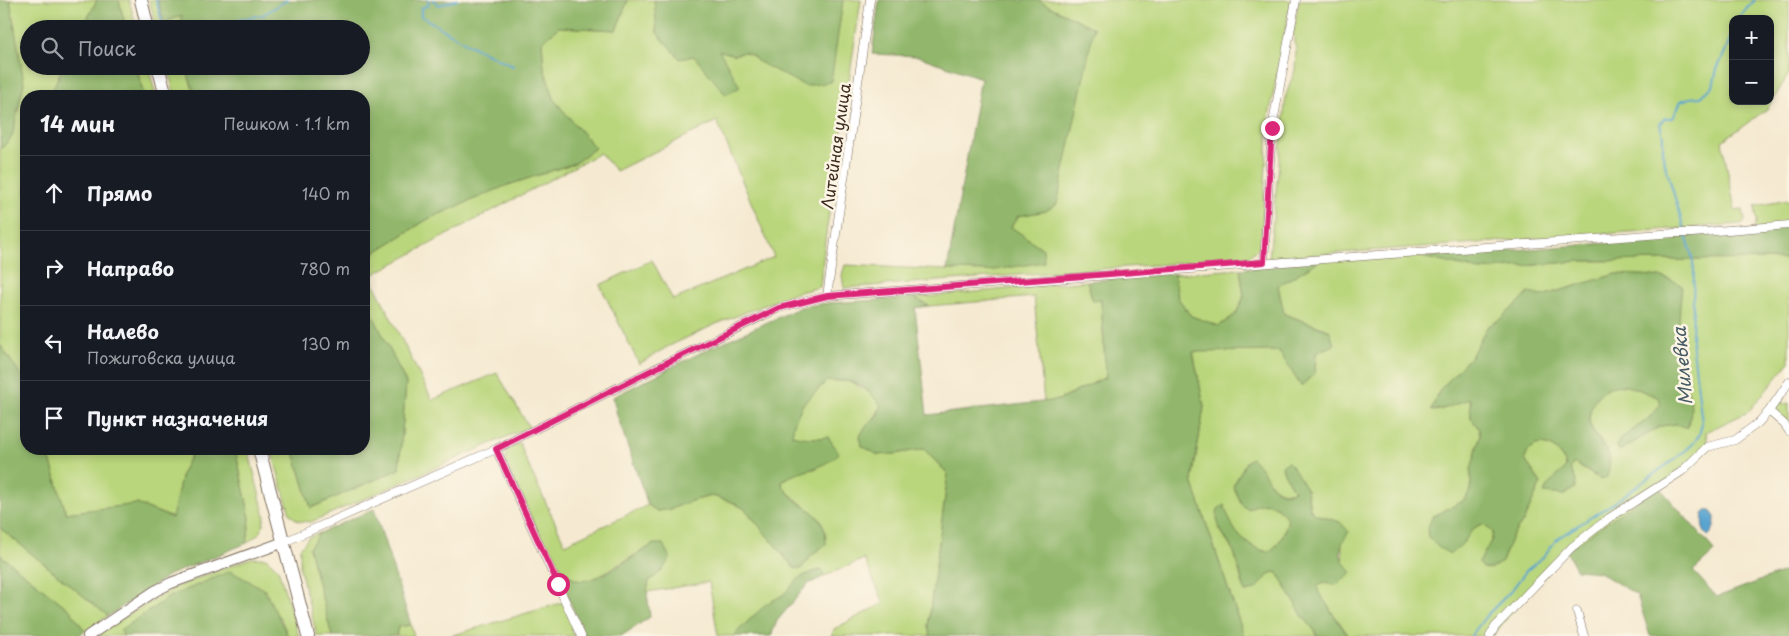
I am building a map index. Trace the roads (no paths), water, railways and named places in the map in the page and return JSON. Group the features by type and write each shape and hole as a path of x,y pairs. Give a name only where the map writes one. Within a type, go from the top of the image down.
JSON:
{"highway":[{"path":"141,0 146,20"},
{"path":"160,75 164,90"},
{"path":"261,455 308,636"}],"street":[{"name":"Литейная улица","path":"827,296 870,0"},
{"path":"1264,262 1272,128 1296,0"},
{"path":"88,636 154,591 171,582 284,542 496,449 779,308 827,296 1264,262 1675,233 1692,234 1789,225"},
{"path":"1490,636 1495,626 1572,547 1610,518 1681,472 1707,447 1734,440 1758,424 1769,412 1789,382"},
{"path":"1769,412 1784,424 1789,431"},
{"path":"496,449 581,636"},
{"path":"1578,611 1584,636"}],"water":[{"path":"1706,510 1710,510 1715,517 1713,530 1708,536 1702,526 1703,513"}],"waterway":[{"path":"156,0 162,20"},
{"path":"239,20 263,15 287,0"},
{"path":"428,0 429,5 421,8 421,16 469,45 513,66"},
{"path":"433,0 439,5 457,0"},
{"name":"Милевка","path":"1741,15 1755,0"},
{"name":"Милевка","path":"1684,229 1663,157 1663,137 1660,124 1665,118 1673,118 1681,101 1701,97 1713,86 1717,69 1729,43"},
{"name":"Милевка","path":"1471,636 1486,616 1511,591 1526,571 1543,557 1558,538 1615,502 1679,456 1693,444 1699,435 1702,424 1692,340 1694,269 1686,236"}]}
